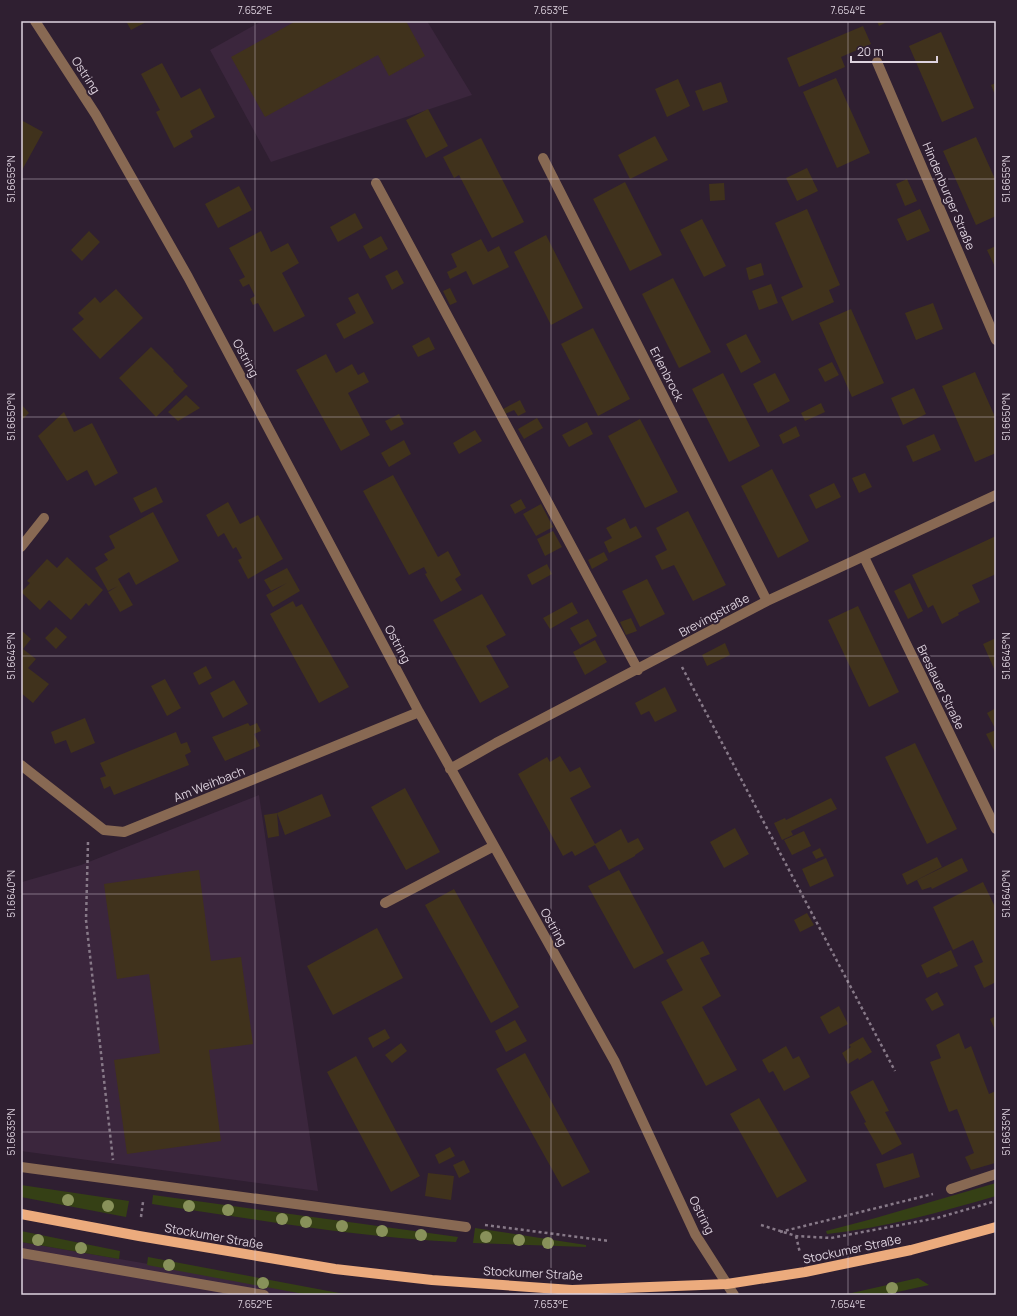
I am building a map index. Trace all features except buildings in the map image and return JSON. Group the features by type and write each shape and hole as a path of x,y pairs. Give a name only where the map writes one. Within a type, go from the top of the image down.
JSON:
{"main road":[{"name":"Stockumer Straße","path":"21,1214 154,1239 335,1269 432,1280 572,1290 727,1284 804,1272 911,1250 996,1227"}],"street":[{"name":"Ostring","path":"35,21 96,115 188,277 450,769 615,1062 695,1234 734,1295"},
{"name":"Hindenburger Straße","path":"877,62 996,340"},
{"name":"Erlenbrock","path":"543,158 767,601"},
{"path":"376,183 638,670"},
{"name":"Brevingstraße","path":"450,769 767,601 996,495"},
{"path":"21,547 44,518"},
{"name":"Breslauer Straße","path":"864,557 996,829"},
{"name":"Am Weihbach","path":"21,765 104,830 124,832 419,712"},
{"path":"385,903 494,846"},
{"path":"21,1167 466,1227"},
{"path":"951,1189 996,1174"},
{"path":"21,1252 264,1295"}],"path":[{"path":"674,651 895,1071"},
{"path":"89,818 86,920 114,1167 117,1180"},
{"path":"780,1232 951,1189"},
{"path":"761,1226 796,1236 832,1238 937,1218 996,1201"},
{"path":"466,1227 488,1224 609,1241"}],"shaded area":[{"path":"262,21 427,21 472,95 271,162 210,50"},
{"path":"259,795 318,1191 21,1151 22,882 81,865"},
{"path":"21,1242 328,1295 21,1295"}],"green space":[{"path":"996,1183 996,1196 975,1202 912,1219 870,1228 827,1234 826,1231 872,1219"},
{"path":"21,1185 129,1201 126,1217 21,1197"},
{"path":"153,1195 458,1237 456,1242 418,1240 304,1227 152,1204"},
{"path":"475,1228 586,1245 586,1247 473,1243"},
{"path":"21,1231 120,1251 119,1259 21,1242"},
{"path":"148,1257 353,1295 309,1295 147,1265"},
{"path":"918,1278 929,1285 884,1295 843,1295"}]}
